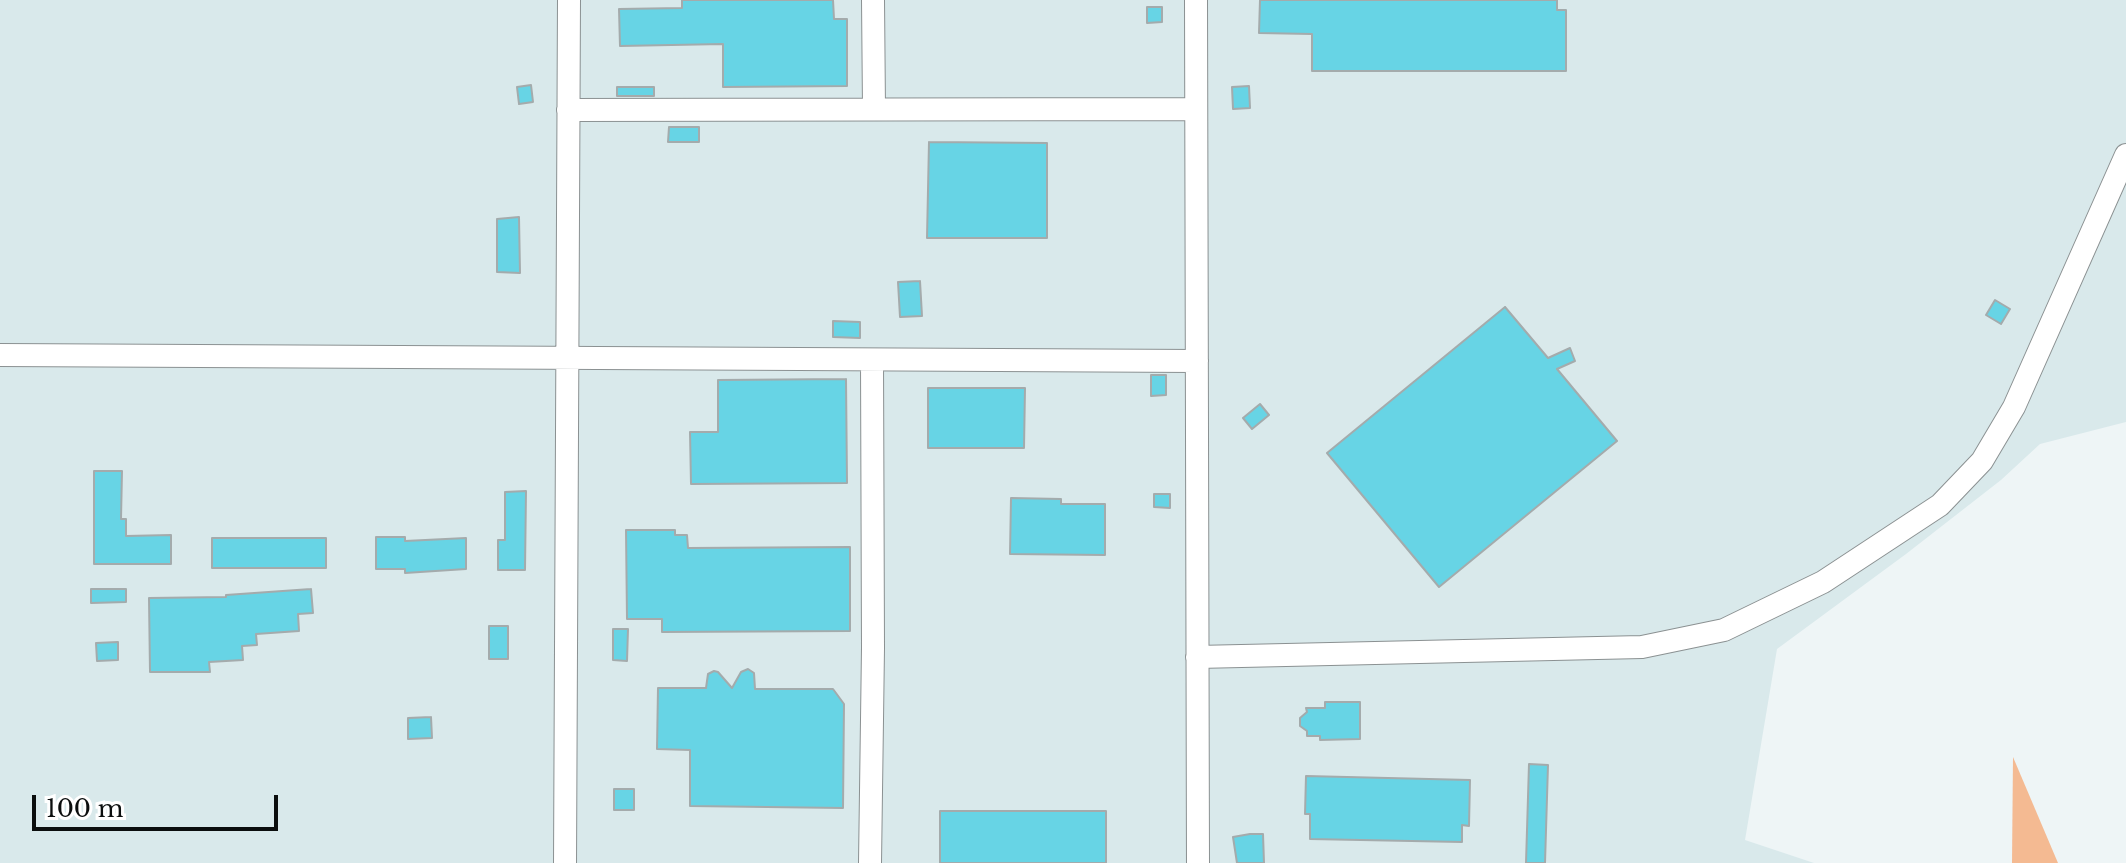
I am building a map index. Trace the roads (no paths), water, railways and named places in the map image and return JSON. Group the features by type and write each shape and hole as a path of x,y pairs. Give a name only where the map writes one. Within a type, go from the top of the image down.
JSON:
{"street":[{"path":"565,863 569,0"},
{"path":"873,0 874,108"},
{"path":"1196,0 1198,863"},
{"path":"568,110 1196,109"},
{"path":"1197,657 1642,647 1724,630 1823,582 1940,505 1982,461 2014,407 2126,155"},
{"path":"0,355 1197,361"},
{"path":"870,863 872,360"}]}
